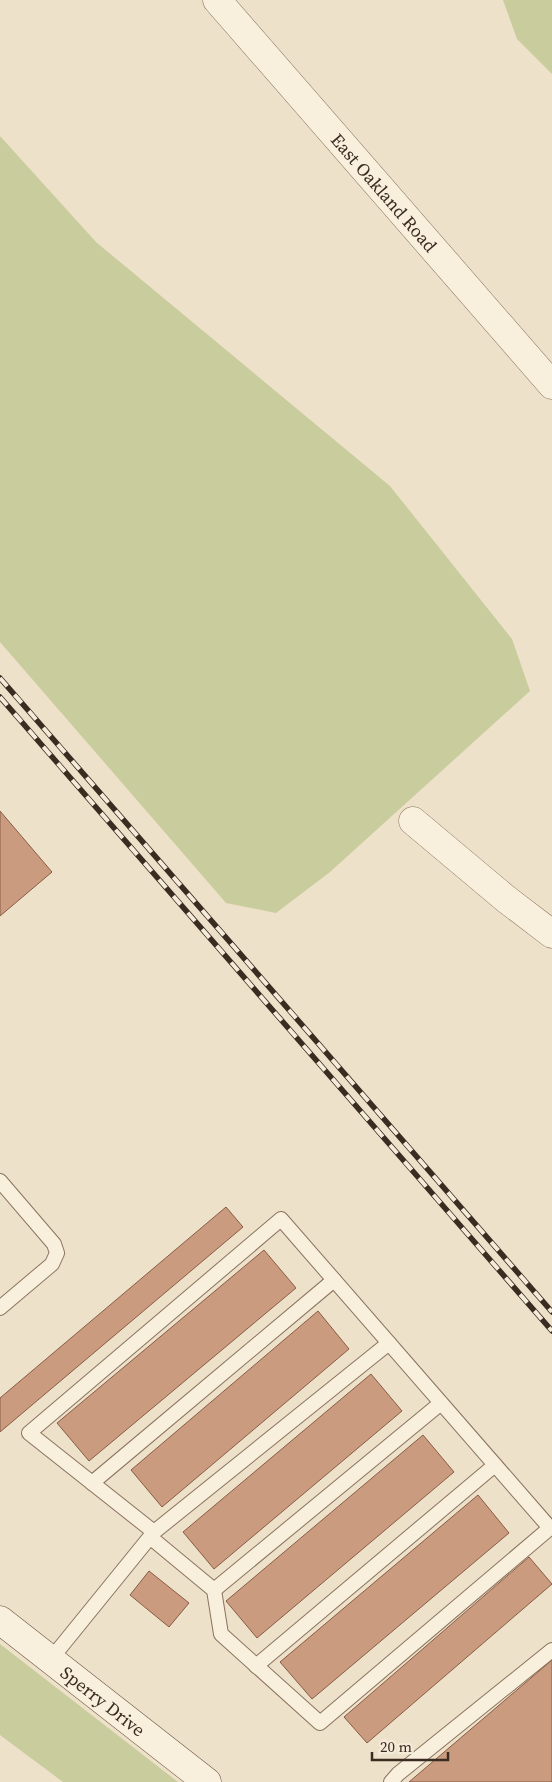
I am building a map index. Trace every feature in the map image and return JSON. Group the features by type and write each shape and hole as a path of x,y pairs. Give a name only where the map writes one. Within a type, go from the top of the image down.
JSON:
{"street":[{"name":"East Oakland Road","path":"218,0 552,385"},
{"path":"413,821 506,899 552,934"},
{"name":"Sperry Drive","path":"0,1620 207,1782"}],"lane":[{"path":"0,1181 54,1244 57,1253 52,1264 0,1308"},
{"path":"281,1219 334,1280 550,1528 320,1722 221,1634 214,1590 92,1483 29,1434 281,1219"},
{"path":"92,1483 334,1280"},
{"path":"51,1659 152,1534 389,1343"},
{"path":"214,1590 441,1403"},
{"path":"256,1666 495,1465"},
{"path":"391,1782 398,1774 552,1650"}],"green space":[{"path":"503,0 552,0 552,74 517,39"},
{"path":"0,136 96,242 390,486 512,639 530,691 330,872 276,913 226,903 0,642"},
{"path":"0,1644 178,1782 63,1782 0,1735"}],"building":[{"path":"0,811 52,872 0,916"},
{"path":"226,1207 243,1227 0,1432 0,1398"},
{"path":"264,1250 296,1288 89,1461 57,1423"},
{"path":"318,1311 349,1349 162,1507 131,1470"},
{"path":"371,1374 402,1411 214,1569 183,1532"},
{"path":"423,1435 454,1472 257,1638 226,1601"},
{"path":"478,1495 509,1533 312,1699 280,1662"},
{"path":"529,1557 552,1584 367,1743 344,1717"},
{"path":"149,1571 189,1603 169,1627 130,1595"},
{"path":"552,1660 552,1782 409,1782"}],"railway":[{"path":"0,678 552,1312"},
{"path":"0,697 552,1331"}]}
